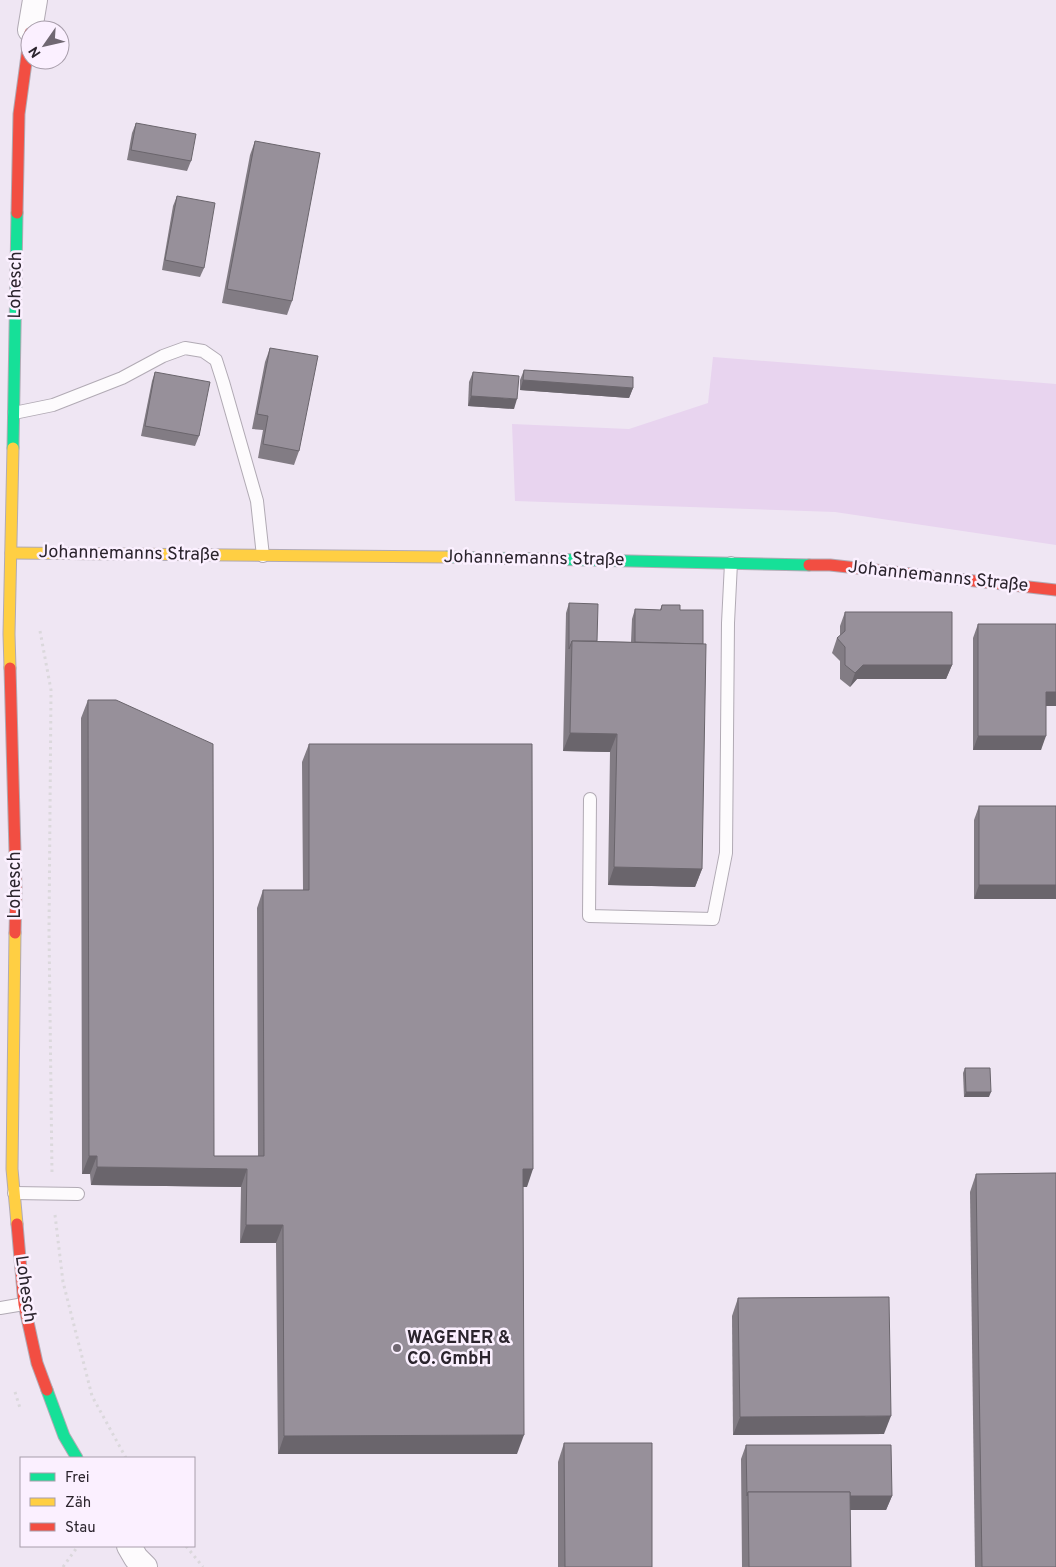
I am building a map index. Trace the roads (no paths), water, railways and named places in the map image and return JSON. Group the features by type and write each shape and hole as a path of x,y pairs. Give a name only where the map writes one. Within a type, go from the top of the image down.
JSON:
{"street":[{"name":"Lohesch","path":"32,20 35,0"},
{"name":"Lohesch","path":"25,70 19,114 11,553 5,633 16,889 6,1169 14,1193 24,1304 37,1364 64,1436 76,1457"},
{"name":"Johannemanns Straße","path":"11,553 533,558 830,565 1056,590"}],"lane":[{"path":"14,413 53,406 122,378 163,356 185,348 203,350 216,360 223,382 257,501 263,556"},
{"path":"590,799 589,916 713,919 726,853 728,623 731,563"},
{"path":"14,1193 78,1194"},
{"path":"0,1308 24,1304"}],"place":[{"name":"WAGENER & CO. GmbH","path":"397,1348"}]}
